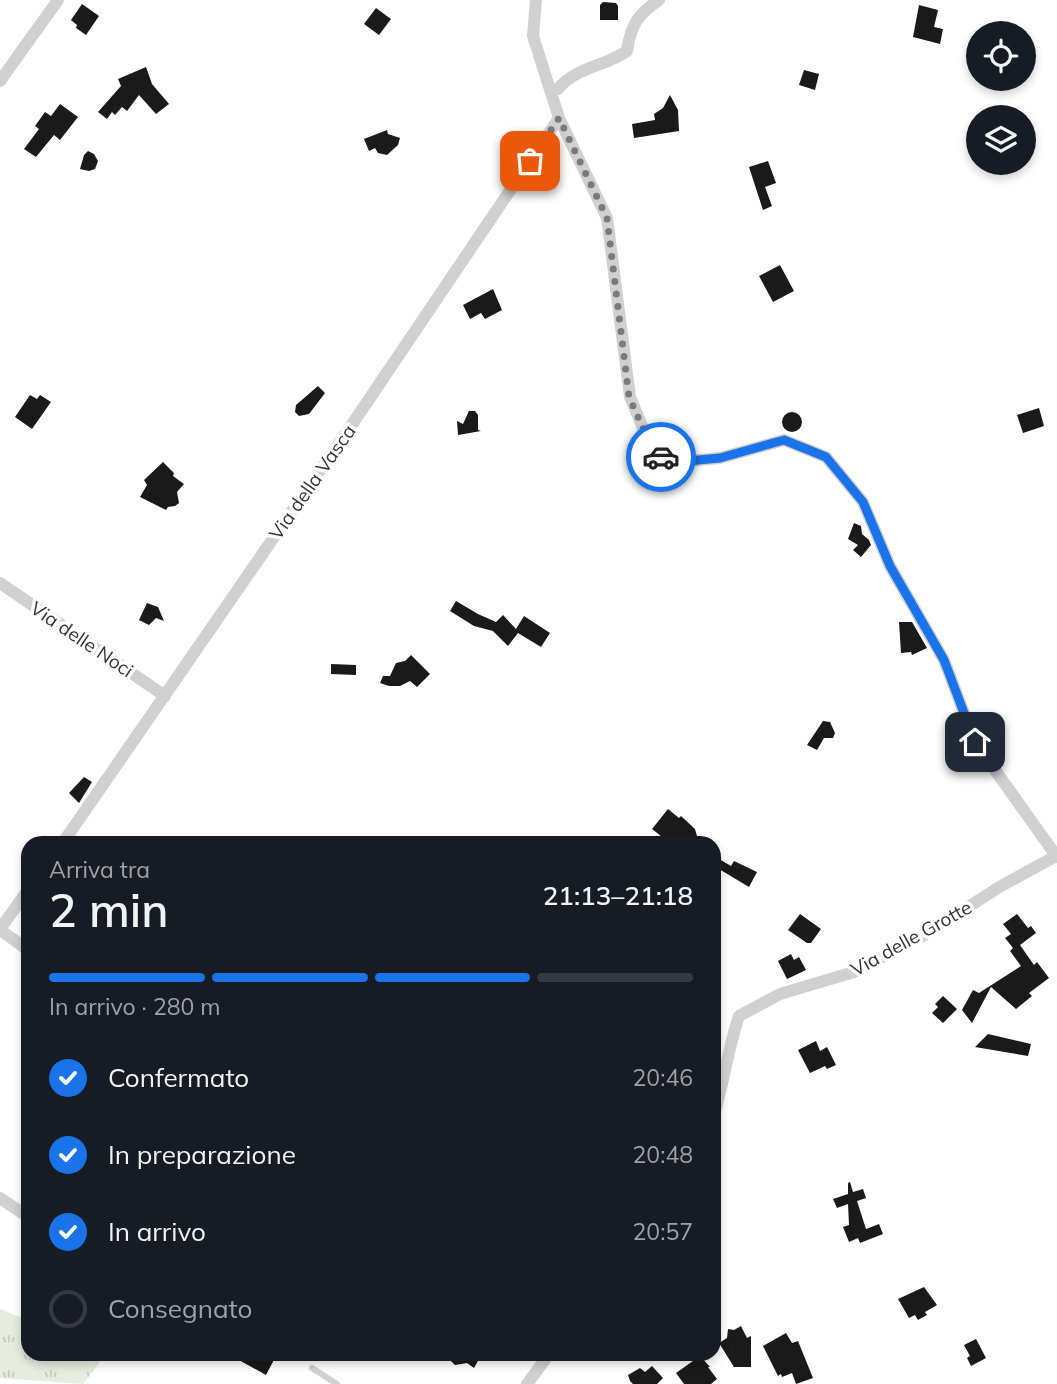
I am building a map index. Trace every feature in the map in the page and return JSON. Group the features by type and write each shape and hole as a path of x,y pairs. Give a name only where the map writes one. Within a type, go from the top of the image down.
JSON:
{"street":[{"path":"0,81 58,0"},
{"path":"536,0 533,36 559,118 607,218 629,397 650,444 666,463 720,458 784,440 826,457 863,502 890,566 944,660 975,742 1056,856"},
{"path":"550,90 558,89 567,78 580,71 614,60 627,51 631,29 643,10 659,0"},
{"name":"Via della Vasca","path":"68,836 355,420 559,118"},
{"name":"Via delle Noci","path":"0,583 164,696"},
{"name":"Via delle Grotte","path":"721,1093 739,1016 780,993 854,972 921,937 1000,886 1056,856"},
{"path":"21,901 0,930 21,945"},
{"path":"0,1198 21,1212"},
{"path":"527,1384 544,1361"}],"lane":[{"path":"312,1368 337,1384"}],"green space":[{"path":"0,1309 20,1317 21,1361 100,1361 83,1384 0,1378"}],"building":[{"path":"603,2 616,3 618,20 600,20 600,5"},
{"path":"82,4 99,16 86,35 76,28 77,25 71,20"},
{"path":"919,5 938,10 934,27 943,29 940,44 913,37"},
{"path":"376,8 391,19 379,35 364,24"},
{"path":"146,67 152,84 169,104 156,114 139,95 127,111 122,107 115,115 112,112 107,119 98,112 121,86 118,79"},
{"path":"804,70 819,74 815,90 799,85"},
{"path":"670,95 678,110 679,131 634,138 632,124 655,120 654,114 663,108"},
{"path":"60,104 78,117 60,140 54,135 36,157 24,149 39,129 35,126 45,112 51,116"},
{"path":"387,130 388,134 400,138 398,145 387,155 378,153 375,148 369,151 364,139"},
{"path":"88,151 94,154 98,161 95,169 89,171 80,169"},
{"path":"768,161 776,183 765,187 772,206 763,210 749,167"},
{"path":"780,265 794,291 773,302 759,276"},
{"path":"493,289 502,310 485,319 481,313 470,319 463,305"},
{"path":"318,386 325,393 309,414 299,416 295,412 296,405"},
{"path":"30,395 37,399 40,395 51,402 32,429 15,417"},
{"path":"1039,408 1044,426 1023,433 1017,415"},
{"path":"469,411 475,411 478,415 478,430 481,431 458,435 457,421 463,424"},
{"path":"792,412 799,415 802,422 799,429 792,432 785,429 782,422 785,415"},
{"path":"163,462 174,473 173,476 184,484 177,492 179,503 166,510 140,497 147,485 144,480"},
{"path":"854,523 861,526 862,534 871,545 861,557 853,550 858,545 848,539"},
{"path":"456,601 496,622 503,615 516,629 524,616 550,633 541,647 518,633 508,646 493,631 474,626 450,611"},
{"path":"147,603 158,607 164,621 156,618 149,625 139,620"},
{"path":"899,622 912,622 927,648 912,655 911,652 901,653"},
{"path":"411,655 430,674 417,687 410,681 400,686 380,683 383,676 390,676 396,663 405,661"},
{"path":"331,664 356,665 356,675 331,674"},
{"path":"823,721 830,722 835,733 833,738 824,738 817,750 807,745"},
{"path":"84,777 92,782 79,803 69,793"},
{"path":"668,809 679,818 681,816 695,829 697,836 661,836 652,829"},
{"path":"721,860 731,866 734,861 757,872 749,887 721,870"},
{"path":"800,914 821,929 811,943 788,930"},
{"path":"1017,914 1028,928 1031,926 1036,933 1020,945 1034,965 1037,962 1049,978 1029,993 1032,996 1016,1009 991,987 972,1023 962,1010 973,990 979,993 1021,966 1010,951 1013,948 1005,938 1011,934 1003,924"},
{"path":"791,954 794,960 799,957 806,970 787,979 778,961"},
{"path":"943,996 957,1009 943,1023 932,1013 938,1007 935,1004"},
{"path":"988,1034 1031,1044 1028,1056 975,1047"},
{"path":"816,1041 820,1051 827,1047 836,1065 827,1069 825,1066 810,1073 798,1050"},
{"path":"850,1182 853,1192 863,1189 866,1198 857,1201 866,1229 879,1224 883,1234 860,1243 858,1238 849,1242 843,1227 849,1225 848,1204 837,1208 833,1199 848,1194"},
{"path":"924,1287 937,1305 918,1320 915,1315 909,1318 898,1299"},
{"path":"741,1326 747,1338 751,1336 751,1367 734,1367 721,1346 721,1342 727,1338 728,1329 734,1330"},
{"path":"786,1333 792,1343 798,1341 813,1378 796,1384 792,1373 778,1376 763,1346"},
{"path":"976,1339 986,1358 971,1366 967,1358 970,1356 964,1345"},
{"path":"241,1361 273,1361 266,1375"},
{"path":"451,1361 478,1361 474,1368 467,1363 455,1365"},
{"path":"693,1361 705,1361 717,1379 711,1384 684,1384 676,1373"},
{"path":"652,1366 663,1378 657,1384 633,1384 630,1381 628,1375 640,1368 645,1372"}],"way so far":[{"path":"530,161 559,118 607,218 629,397 650,444 661,457"}],"route":[{"path":"661,457 666,463 720,458 784,440 826,457 863,502 890,566 944,660 975,742"}]}
